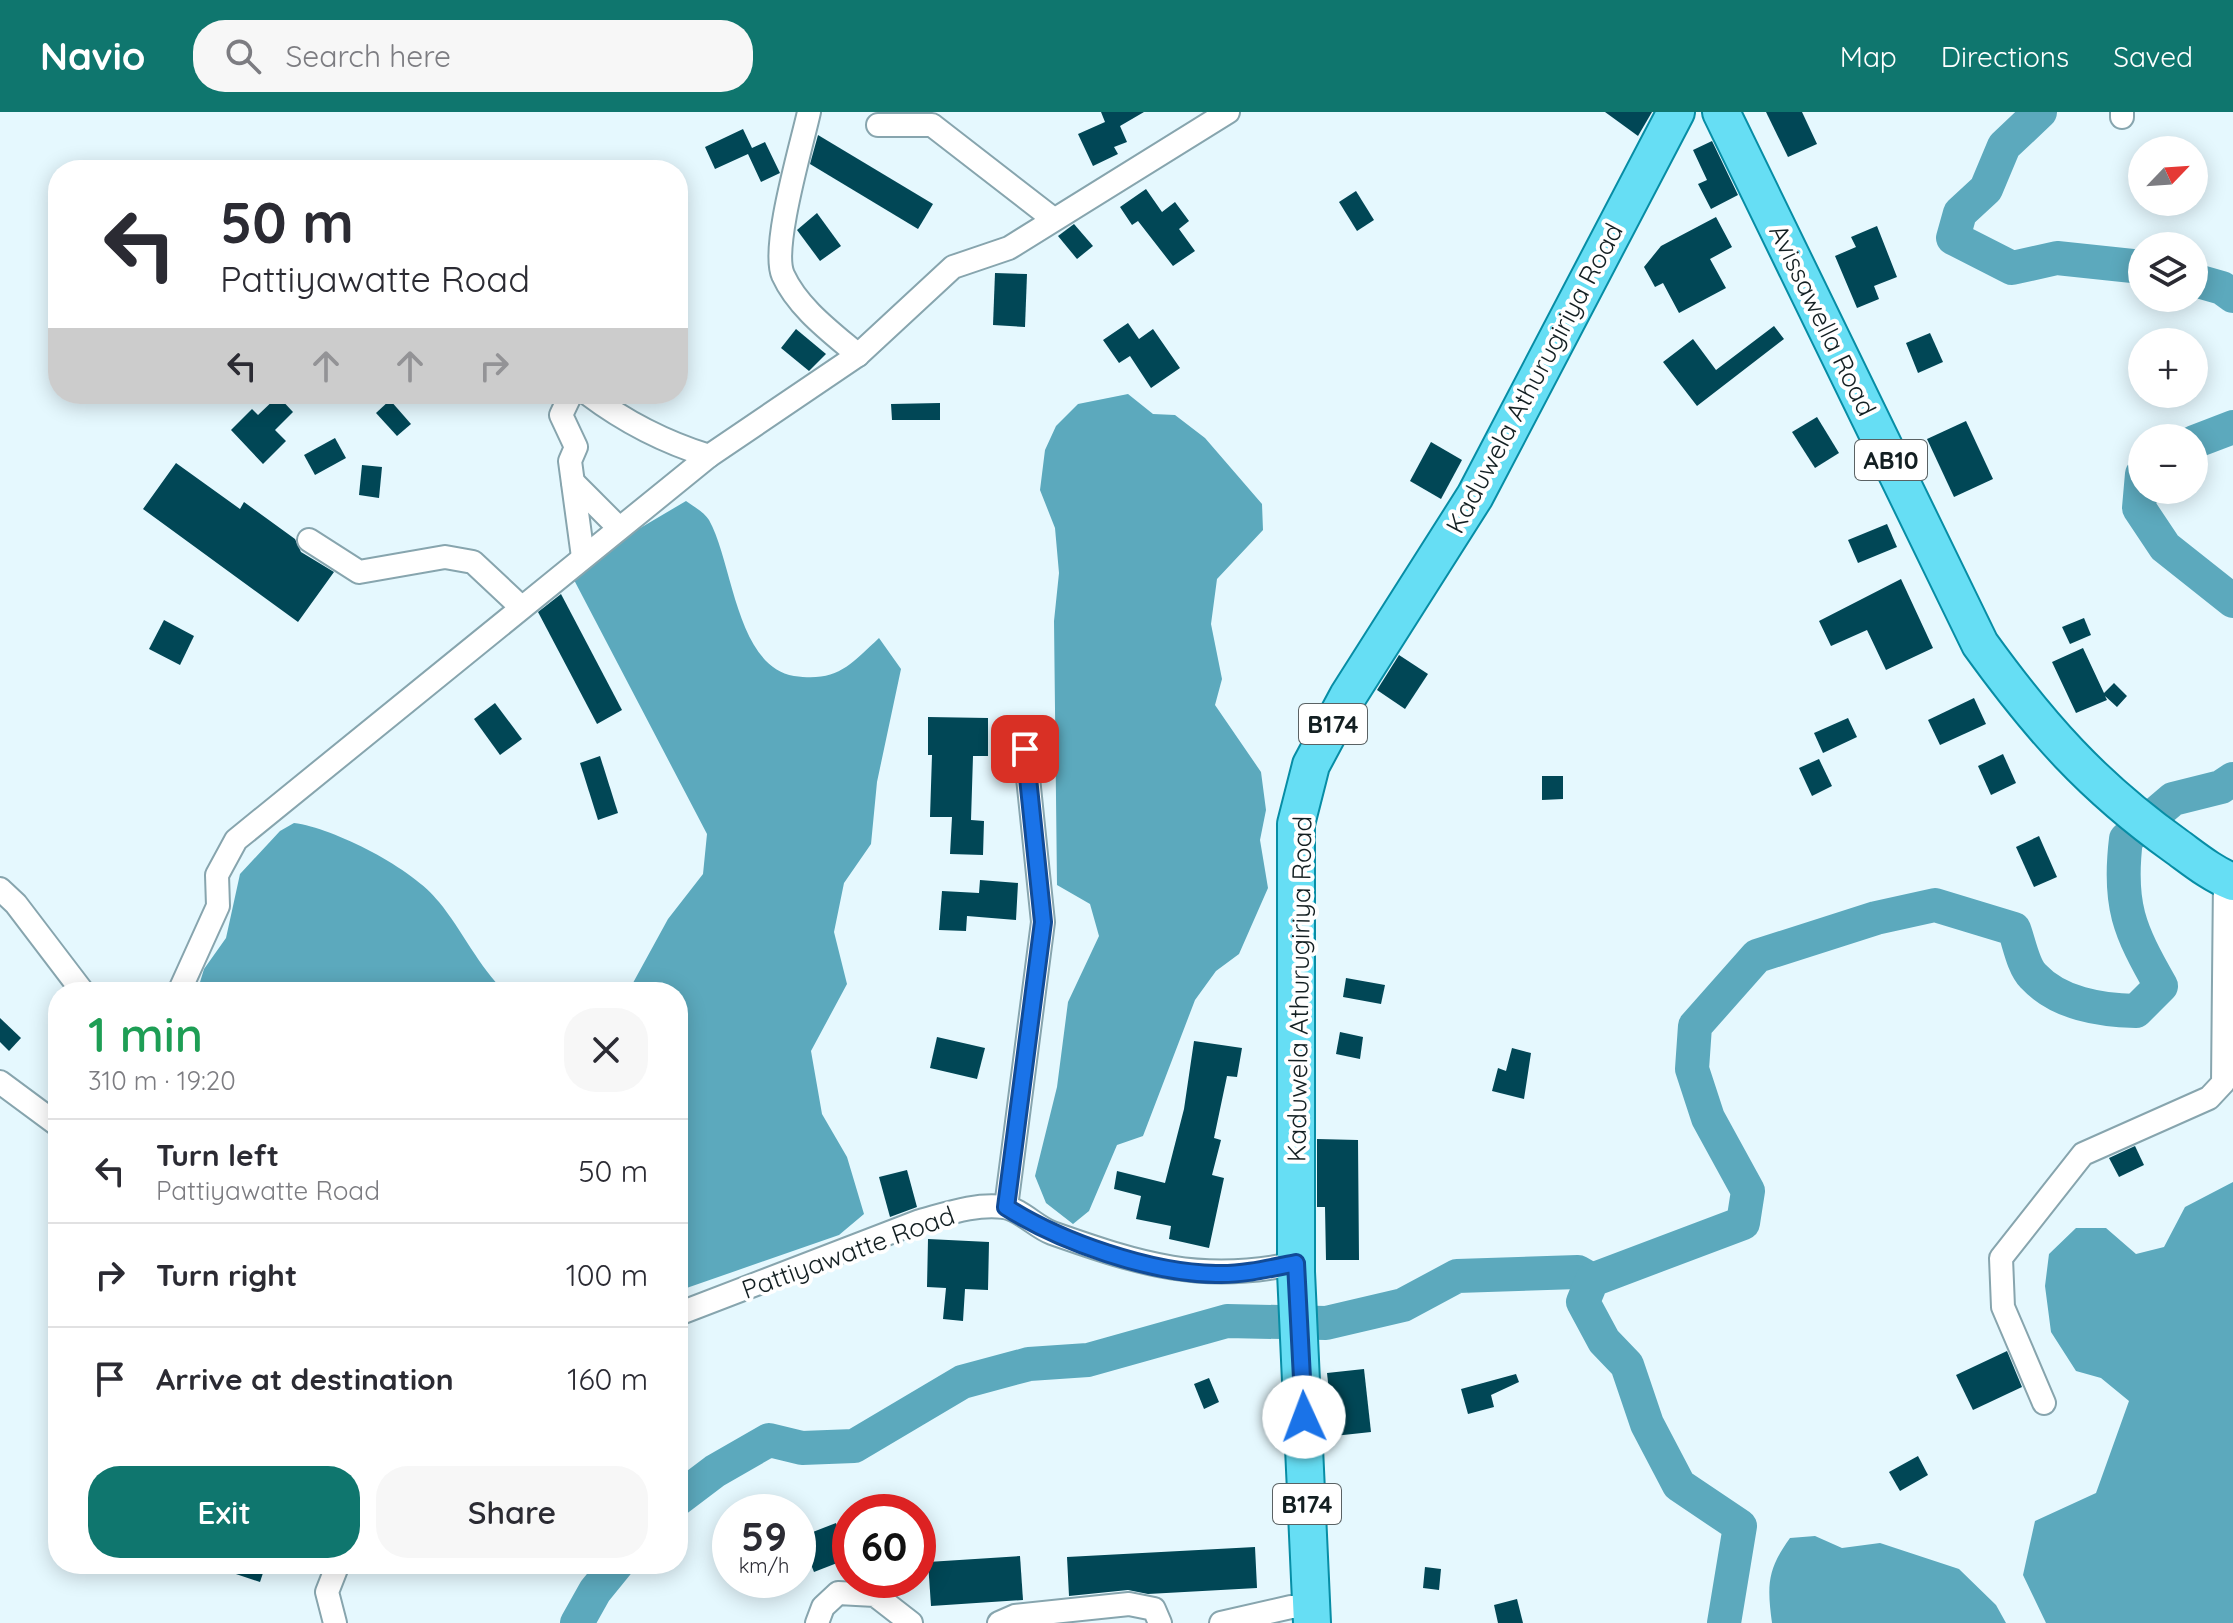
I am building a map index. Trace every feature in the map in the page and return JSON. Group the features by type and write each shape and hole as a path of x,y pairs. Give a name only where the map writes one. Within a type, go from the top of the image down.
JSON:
{"main road":[{"name":"Kaduwela Athurugiriya Road","path":"1311,1615 1296,1268 1296,824 1311,765 1348,696 1475,496 1676,112"},
{"name":"Avissawella Road","path":"1721,112 1980,644 2035,720 2097,783 2185,852 2229,881"}],"street":[{"path":"809,112 783,224 781,273 813,316 858,355"},
{"path":"184,982 218,906 217,875 236,840 709,456 858,355 953,267 1009,248 1052,218 1228,112"},
{"path":"878,125 932,125 1052,218"},
{"path":"566,404 561,415 576,447 570,461 583,557"},
{"path":"601,404 616,416 672,444 709,456"},
{"path":"573,482 619,528"},
{"path":"309,540 359,572 445,557 473,562 521,607"},
{"path":"1025,749 1043,922 1006,1207 1040,1229 1129,1260 1216,1274 1296,1268"},
{"path":"2044,1403 2003,1307 2001,1258 2083,1154 2209,1098 2223,1083 2229,881"},
{"path":"0,889 16,904 75,982"},
{"path":"0,1082 48,1118"},
{"name":"Pattiyawatte Road","path":"688,1310 920,1221 958,1210 1006,1207"},
{"path":"334,1574 327,1592 335,1623"},
{"path":"817,1623 823,1607 838,1593 875,1595 911,1623"},
{"path":"999,1623 1015,1616 1129,1604 1154,1609 1160,1623"},
{"path":"1221,1623 1291,1607 1311,1615"}],"water":[{"path":"1128,394 1153,414 1175,415 1205,438 1262,504 1263,530 1217,579 1211,624 1222,679 1215,705 1261,772 1266,810 1260,840 1268,888 1239,954 1216,971 1195,1000 1143,1136 1117,1145 1089,1211 1073,1224 1046,1203 1035,1176 1057,1087 1068,1002 1099,936 1090,904 1057,885 1054,621 1059,573 1055,528 1040,490 1045,450 1056,426 1078,404"},
{"path":"686,501 709,520 748,634 760,653 775,668 794,676 821,677 832,674 850,664 879,638 901,669 877,782 871,844 844,883 834,932 847,984 811,1051 822,1114 847,1157 864,1214 839,1235 688,1288 688,982 633,982 668,919 703,874 707,834 573,578 625,537"},
{"path":"294,823 311,826 351,841 411,876 439,902 496,982 200,982 204,969 226,938 240,874 280,831"},
{"path":"2233,1182 2233,1623 2046,1623 2023,1575 2035,1521 2096,1493 2129,1401 2101,1378 2076,1371 2051,1332 2045,1286 2049,1254 2076,1228 2106,1228 2136,1254 2164,1247 2185,1207"},
{"path":"1815,1536 1842,1548 1880,1543 1959,1569 1996,1605 2006,1623 1772,1623 1769,1588 1777,1559 1790,1538"}],"building":[{"path":"1101,112 1144,112 1120,126 1127,142 1114,147 1118,154 1093,166 1078,134 1105,122"},
{"path":"1605,112 1652,112 1638,136"},
{"path":"1766,112 1802,112 1817,144 1788,157"},
{"path":"743,129 752,148 765,142 780,173 761,182 748,154 715,169 705,147"},
{"path":"818,135 933,204 918,229 810,164"},
{"path":"1712,141 1738,195 1711,209 1698,184 1707,180 1693,150"},
{"path":"1146,189 1162,212 1175,202 1189,221 1179,229 1195,251 1173,266 1138,221 1132,225 1120,207"},
{"path":"1356,191 1374,220 1357,231 1339,202"},
{"path":"817,213 841,246 820,261 797,230"},
{"path":"1716,217 1732,247 1710,259 1726,288 1679,313 1663,283 1655,287 1644,267 1661,246"},
{"path":"1074,224 1093,246 1077,259 1058,236"},
{"path":"1877,226 1897,277 1874,286 1879,299 1857,308 1835,256 1856,247 1851,237"},
{"path":"995,273 1027,274 1025,327 993,325"},
{"path":"1128,323 1139,339 1153,329 1180,368 1151,388 1130,356 1119,363 1103,340"},
{"path":"1774,326 1784,339 1697,406 1663,362 1693,339 1716,370"},
{"path":"796,329 826,354 809,371 781,348"},
{"path":"1930,333 1943,362 1918,373 1906,343"},
{"path":"940,403 940,420 892,420 891,404"},
{"path":"270,404 286,404 293,412 275,430 286,441 263,464 231,430 252,409 258,415"},
{"path":"386,404 394,404 411,424 397,436 376,413"},
{"path":"1817,417 1839,453 1815,468 1792,432"},
{"path":"1966,421 1993,479 1954,497 1927,439"},
{"path":"335,438 346,458 315,475 304,455"},
{"path":"1431,442 1462,460 1441,499 1410,481"},
{"path":"176,463 240,509 244,502 295,539 301,552 334,572 298,622 143,509"},
{"path":"362,465 382,467 379,498 359,495"},
{"path":"1887,524 1897,547 1858,563 1848,540"},
{"path":"1901,579 1933,648 1886,670 1867,630 1831,646 1819,621"},
{"path":"561,594 622,710 597,724 538,612"},
{"path":"2084,618 2091,635 2070,644 2062,627"},
{"path":"164,620 194,636 180,665 149,649"},
{"path":"2083,648 2104,693 2114,683 2127,696 2117,707 2105,696 2107,700 2076,713 2052,662"},
{"path":"1399,655 1428,674 1405,709 1377,690"},
{"path":"1974,698 1986,724 1940,745 1928,720"},
{"path":"495,703 522,739 500,755 474,719"},
{"path":"928,717 988,718 988,756 973,756 971,820 984,821 983,855 950,854 952,817 930,817 932,755 928,755"},
{"path":"1848,718 1857,737 1823,753 1814,733"},
{"path":"2003,754 2016,783 1991,795 1978,766"},
{"path":"600,756 618,813 598,820 580,763"},
{"path":"1819,759 1832,786 1812,796 1799,768"},
{"path":"1542,776 1563,776 1563,799 1542,800"},
{"path":"2039,836 2057,877 2034,887 2016,847"},
{"path":"980,880 1018,883 1016,920 967,916 966,931 939,930 942,891 979,893"},
{"path":"1346,978 1385,985 1381,1004 1343,997"},
{"path":"0,1018 21,1038 9,1051 0,1042"},
{"path":"1340,1032 1363,1037 1360,1059 1336,1054"},
{"path":"937,1037 985,1048 977,1079 930,1068"},
{"path":"1194,1041 1242,1048 1237,1077 1227,1076 1214,1138 1221,1140 1212,1175 1224,1178 1209,1248 1169,1239 1171,1226 1136,1219 1141,1196 1114,1189 1117,1171 1165,1183 1184,1109"},
{"path":"1512,1048 1531,1053 1524,1099 1492,1091 1498,1068 1506,1071"},
{"path":"1317,1139 1358,1140 1359,1260 1326,1260 1325,1207 1317,1207"},
{"path":"2135,1146 2144,1165 2119,1177 2109,1158"},
{"path":"907,1170 917,1207 890,1217 879,1177"},
{"path":"928,1239 989,1242 988,1290 965,1289 963,1321 943,1319 946,1288 927,1287"},
{"path":"2007,1351 2022,1387 1973,1410 1956,1375"},
{"path":"1364,1369 1371,1432 1334,1436 1327,1373"},
{"path":"1516,1374 1519,1382 1491,1395 1494,1407 1468,1414 1461,1389"},
{"path":"1209,1378 1219,1402 1204,1409 1194,1384"},
{"path":"1918,1456 1928,1475 1900,1491 1889,1472"},
{"path":"832,1525 832,1565 816,1571 816,1531"},
{"path":"1255,1547 1257,1588 1148,1594 1128,1590 1069,1596 1067,1557"},
{"path":"1020,1556 1023,1600 931,1606 930,1598 936,1598 936,1561"},
{"path":"1425,1567 1441,1569 1439,1590 1423,1588"},
{"path":"236,1574 263,1574 260,1582"},
{"path":"1517,1599 1523,1623 1498,1623 1494,1605"}],"waterway":[{"path":"2040,112 2004,146 1986,189 1960,213 1953,238 2012,268 2057,258 2128,266"},
{"path":"2208,284 2222,288 2233,296"},
{"path":"2208,437 2233,427"},
{"path":"2139,504 2165,547 2233,601"},
{"path":"1724,1623 1740,1526 1679,1485 1647,1424 1627,1365 1604,1341 1583,1302 1592,1280 1743,1223 1748,1191 1708,1118 1692,1069 1695,1026 1757,956 1876,918 1935,905 2014,929 2030,972 2055,993 2094,1007 2136,1011 2161,986 2128,916 2124,882 2126,839 2173,799 2221,787 2233,779"},
{"path":"688,1491 715,1471 769,1440 802,1448 854,1446 962,1382 1029,1364 1088,1360 1227,1321 1326,1323 1403,1305 1457,1276 1578,1272 1592,1280"},
{"path":"577,1623 609,1574"}],"route":[{"path":"1025,749 1043,922 1006,1184 1006,1207 1040,1229 1129,1260 1216,1274 1296,1263 1304,1417"}]}
